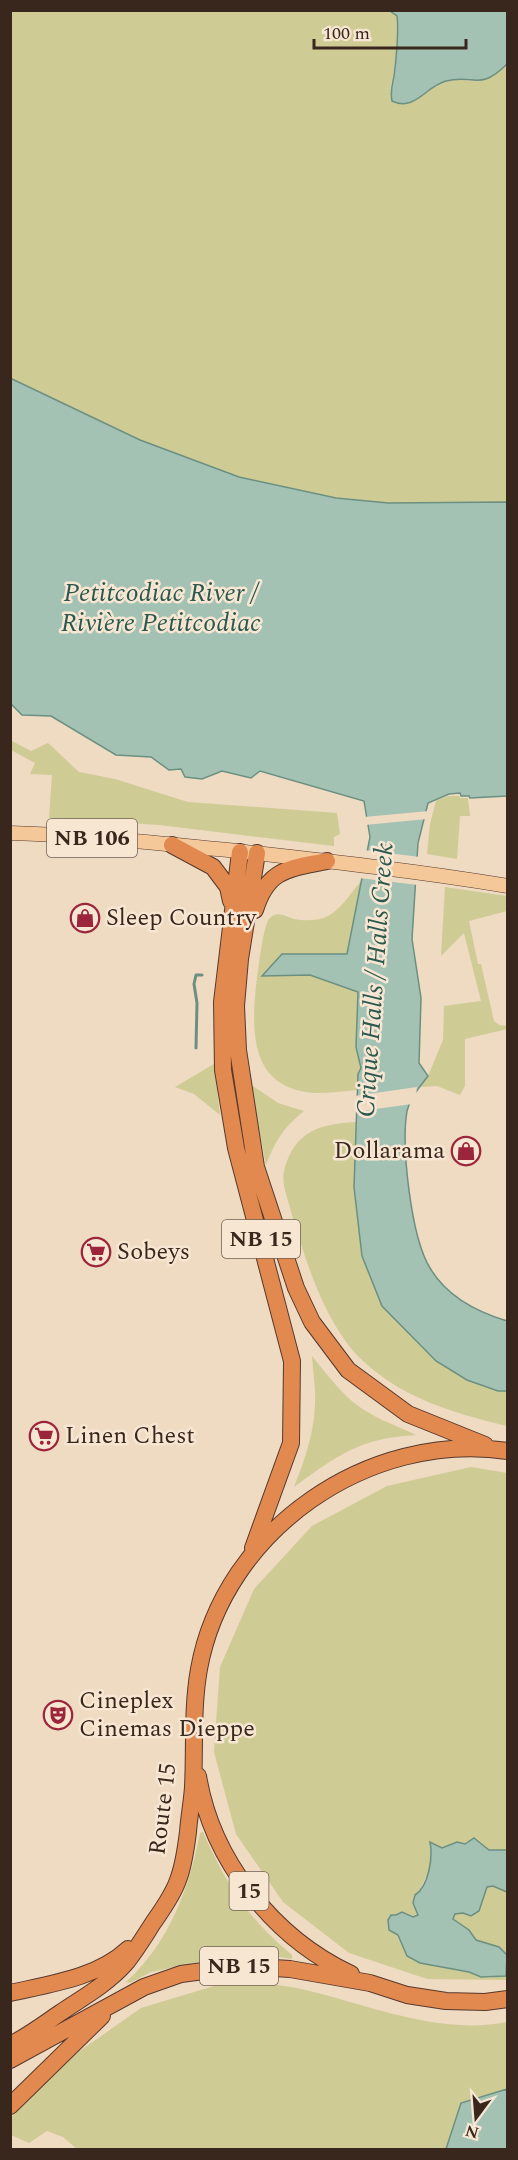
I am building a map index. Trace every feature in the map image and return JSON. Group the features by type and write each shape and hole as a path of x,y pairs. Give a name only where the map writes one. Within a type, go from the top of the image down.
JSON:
{"highway":[{"path":"172,845 213,867 228,887 233,915"},
{"name":"NB 15","path":"240,852 222,1002 224,1070 236,1148 292,1361 291,1443 250,1557"},
{"name":"NB 15","path":"257,854 240,959 236,1006 238,1050 256,1167 296,1288 312,1322 348,1370 408,1414 502,1450"},
{"path":"240,959 260,894 268,881 283,870 327,861"},
{"name":"Route 15","path":"148,1930 178,1881 186,1847 193,1789 193,1708 199,1667 210,1628 227,1591 250,1557 276,1527 307,1501 341,1480 378,1464 417,1453 457,1448 502,1450"},
{"name":"15","path":"194,1749 200,1787 211,1824 227,1858 248,1891 274,1920 303,1945 335,1966 370,1983"},
{"path":"10,1993 76,1978 119,1958 148,1930"},
{"name":"NB 15","path":"10,2045 104,1984 126,1964 148,1930"},
{"name":"NB 15","path":"10,2060 144,1988 181,1974 241,1966 290,1969 370,1983 407,1995 446,2001 485,2002 507,1999"},
{"path":"10,2106 114,2005"}],"main road":[{"name":"NB 106","path":"10,833 48,834 350,863 507,886"}],"shaded area":[{"path":"10,11 390,11 397,16 396,53 390,89 427,93 443,81 454,79 470,81 507,63 507,502 388,503 336,498 239,477 140,440 11,378"},
{"path":"10,740 31,751 48,743 79,772 115,779 188,802 337,813 340,834 334,837 334,846 159,825 49,818 52,775 30,774 35,763 11,750"},
{"path":"448,796 468,798 470,816 460,816 457,859 427,854 430,824 436,801"},
{"path":"361,881 347,954 282,954 263,975 310,975 358,992 356,1047 361,1068 358,1074 357,1090 316,1093 294,1089 277,1080 266,1068 255,1036 257,977 267,923 272,916 278,914 302,920 326,917 341,906"},
{"path":"445,887 507,896 507,911 469,921 494,1021 499,1025 507,1026 507,1029 465,1039 465,1086 460,1095 437,1086 420,1087 428,1076 443,1040 444,1006 481,1001 464,933 441,956"},
{"path":"214,1064 220,1115 194,1094 175,1087"},
{"path":"250,1084 278,1103 304,1111 281,1135 266,1165"},
{"path":"356,1122 354,1187 362,1256 382,1306 498,1391 507,1391 507,1426 467,1416 429,1402 393,1384 360,1358 337,1328 327,1310 310,1272 284,1187 283,1176 288,1157 294,1147 310,1132 331,1125"},
{"path":"312,1356 336,1386 353,1402 375,1416 416,1435 367,1443 334,1459 294,1487 313,1425 315,1386"},
{"path":"471,1467 507,1473 507,1850 487,1850 453,1844 432,1850 430,1869 413,1903 418,1915 417,1917 402,1912 398,1935 407,1956 420,1963 469,1972 481,1977 507,1975 507,1980 427,1979 349,1953 283,1902 236,1834 214,1752 220,1667 254,1589 312,1526 387,1486"},
{"path":"203,1832 221,1869 240,1900 262,1927 292,1955 292,1959 266,1955 229,1956 151,1972 130,1983 126,1982 154,1950 175,1914 190,1874 200,1833"},
{"path":"493,1885 507,1892 507,1955 499,1947 476,1940 469,1930 453,1919 455,1914 463,1913 487,1887"},
{"path":"224,1983 288,1986 401,2016 454,2025 507,2022 507,2089 461,2103 446,2149 77,2149 63,2137 47,2131 29,2143 11,2135 10,2119 67,2060 141,2008"}],"water":[{"path":"390,11 507,11 507,64 483,80 446,81 414,101 400,104 392,101 398,22 397,16"},
{"name":"Petitcodiac River / Rivière Petitcodiac","path":"10,378 140,440 239,477 336,498 388,503 507,502 507,796 470,798 461,796 460,793 449,794 428,803 418,843 412,939 421,998 419,1063 428,1076 408,1106 405,1146 413,1214 423,1254 430,1268 445,1287 464,1302 507,1321 507,1391 498,1391 467,1380 436,1361 382,1306 362,1256 354,1187 358,1074 361,1068 356,1047 358,992 310,975 262,976 282,954 347,954 370,837 364,801 260,771 251,778 222,771 202,779 185,777 181,769 169,770 151,757 116,755 51,716 22,715 11,704"},
{"path":"474,1838 489,1850 507,1850 507,1892 493,1886 487,1887 479,1911 471,1916 463,1913 455,1914 453,1919 469,1930 476,1940 499,1947 507,1955 506,1976 481,1977 469,1972 420,1963 407,1956 398,1935 389,1930 388,1920 391,1915 402,1912 413,1917 418,1915 413,1903 429,1871 430,1842 442,1848 457,1842 465,1844"},
{"path":"507,2089 507,2149 446,2149 461,2103"}],"pier":[{"path":"429,811 427,819 365,825 364,817"},
{"path":"364,850 420,857 418,885 359,878"},
{"path":"417,1087 412,1104 354,1112 354,1096"}],"waterway":[{"path":"196,1048 197,1003 194,984 196,975 202,975"}],"place":[{"name":"Sleep Country","path":"85,918"},
{"name":"Dollarama","path":"466,1151"},
{"name":"Sobeys","path":"96,1252"},
{"name":"Linen Chest","path":"44,1436"},
{"name":"Cineplex Cinemas Dieppe","path":"58,1715"}],"water label":[{"name":"Crique Halls / Halls Creek","path":"375,980"}]}
